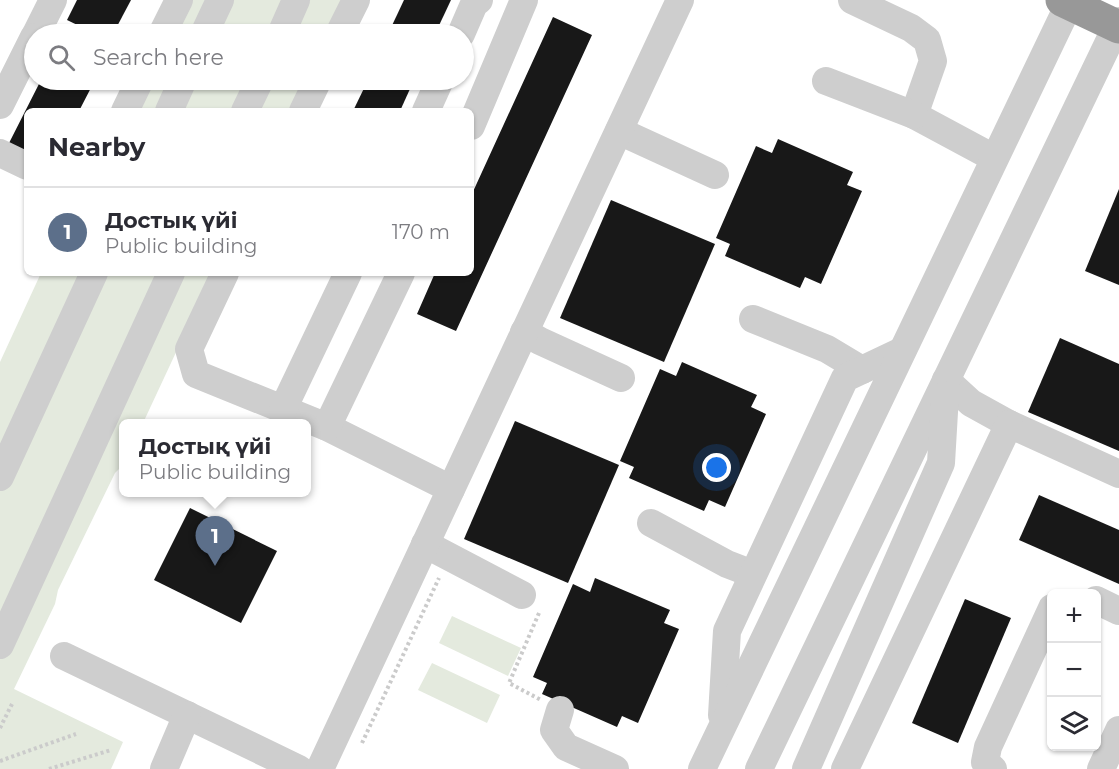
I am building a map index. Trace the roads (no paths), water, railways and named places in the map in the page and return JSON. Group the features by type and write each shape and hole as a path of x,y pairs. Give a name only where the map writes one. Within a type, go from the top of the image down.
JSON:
{"highway":[{"path":"1067,1 1118,25"}],"street":[{"path":"41,24 53,0"},
{"path":"167,24 178,0"},
{"path":"209,24 220,0"},
{"path":"286,24 297,0"},
{"path":"344,24 356,0"},
{"path":"465,24 478,0"},
{"path":"474,119 524,0"},
{"path":"320,769 680,0"},
{"path":"852,0 911,28 927,40 933,61 914,115"},
{"path":"702,769 1067,1"},
{"path":"759,769 1118,25"},
{"path":"0,105 24,58"},
{"path":"826,81 914,115 994,158"},
{"path":"126,108 135,90"},
{"path":"170,108 178,90"},
{"path":"246,108 255,90"},
{"path":"304,108 313,90"},
{"path":"427,108 435,90"},
{"path":"619,131 715,175"},
{"path":"0,153 24,165"},
{"path":"0,477 93,276"},
{"path":"0,645 170,276"},
{"path":"224,276 189,349 196,374 307,419"},
{"path":"283,409 347,276"},
{"path":"327,427 400,276"},
{"path":"753,319 827,349 862,369"},
{"path":"524,332 621,378"},
{"path":"721,729 727,631 845,378 902,351"},
{"path":"946,380 971,403 1009,424 1119,474"},
{"path":"806,769 941,463 946,380"},
{"path":"311,420 451,489"},
{"path":"845,769 1009,424"},
{"path":"651,523 727,564 753,574"},
{"path":"425,544 522,595"},
{"path":"1101,602 1119,611"},
{"path":"993,769 985,762 988,747 1047,619"},
{"path":"64,656 299,769"},
{"path":"560,710 554,730 566,747 615,769"},
{"path":"164,769 187,715"},
{"path":"1101,769 1119,730"}],"place":[{"name":"Достық үйі","path":"215,566"}]}
